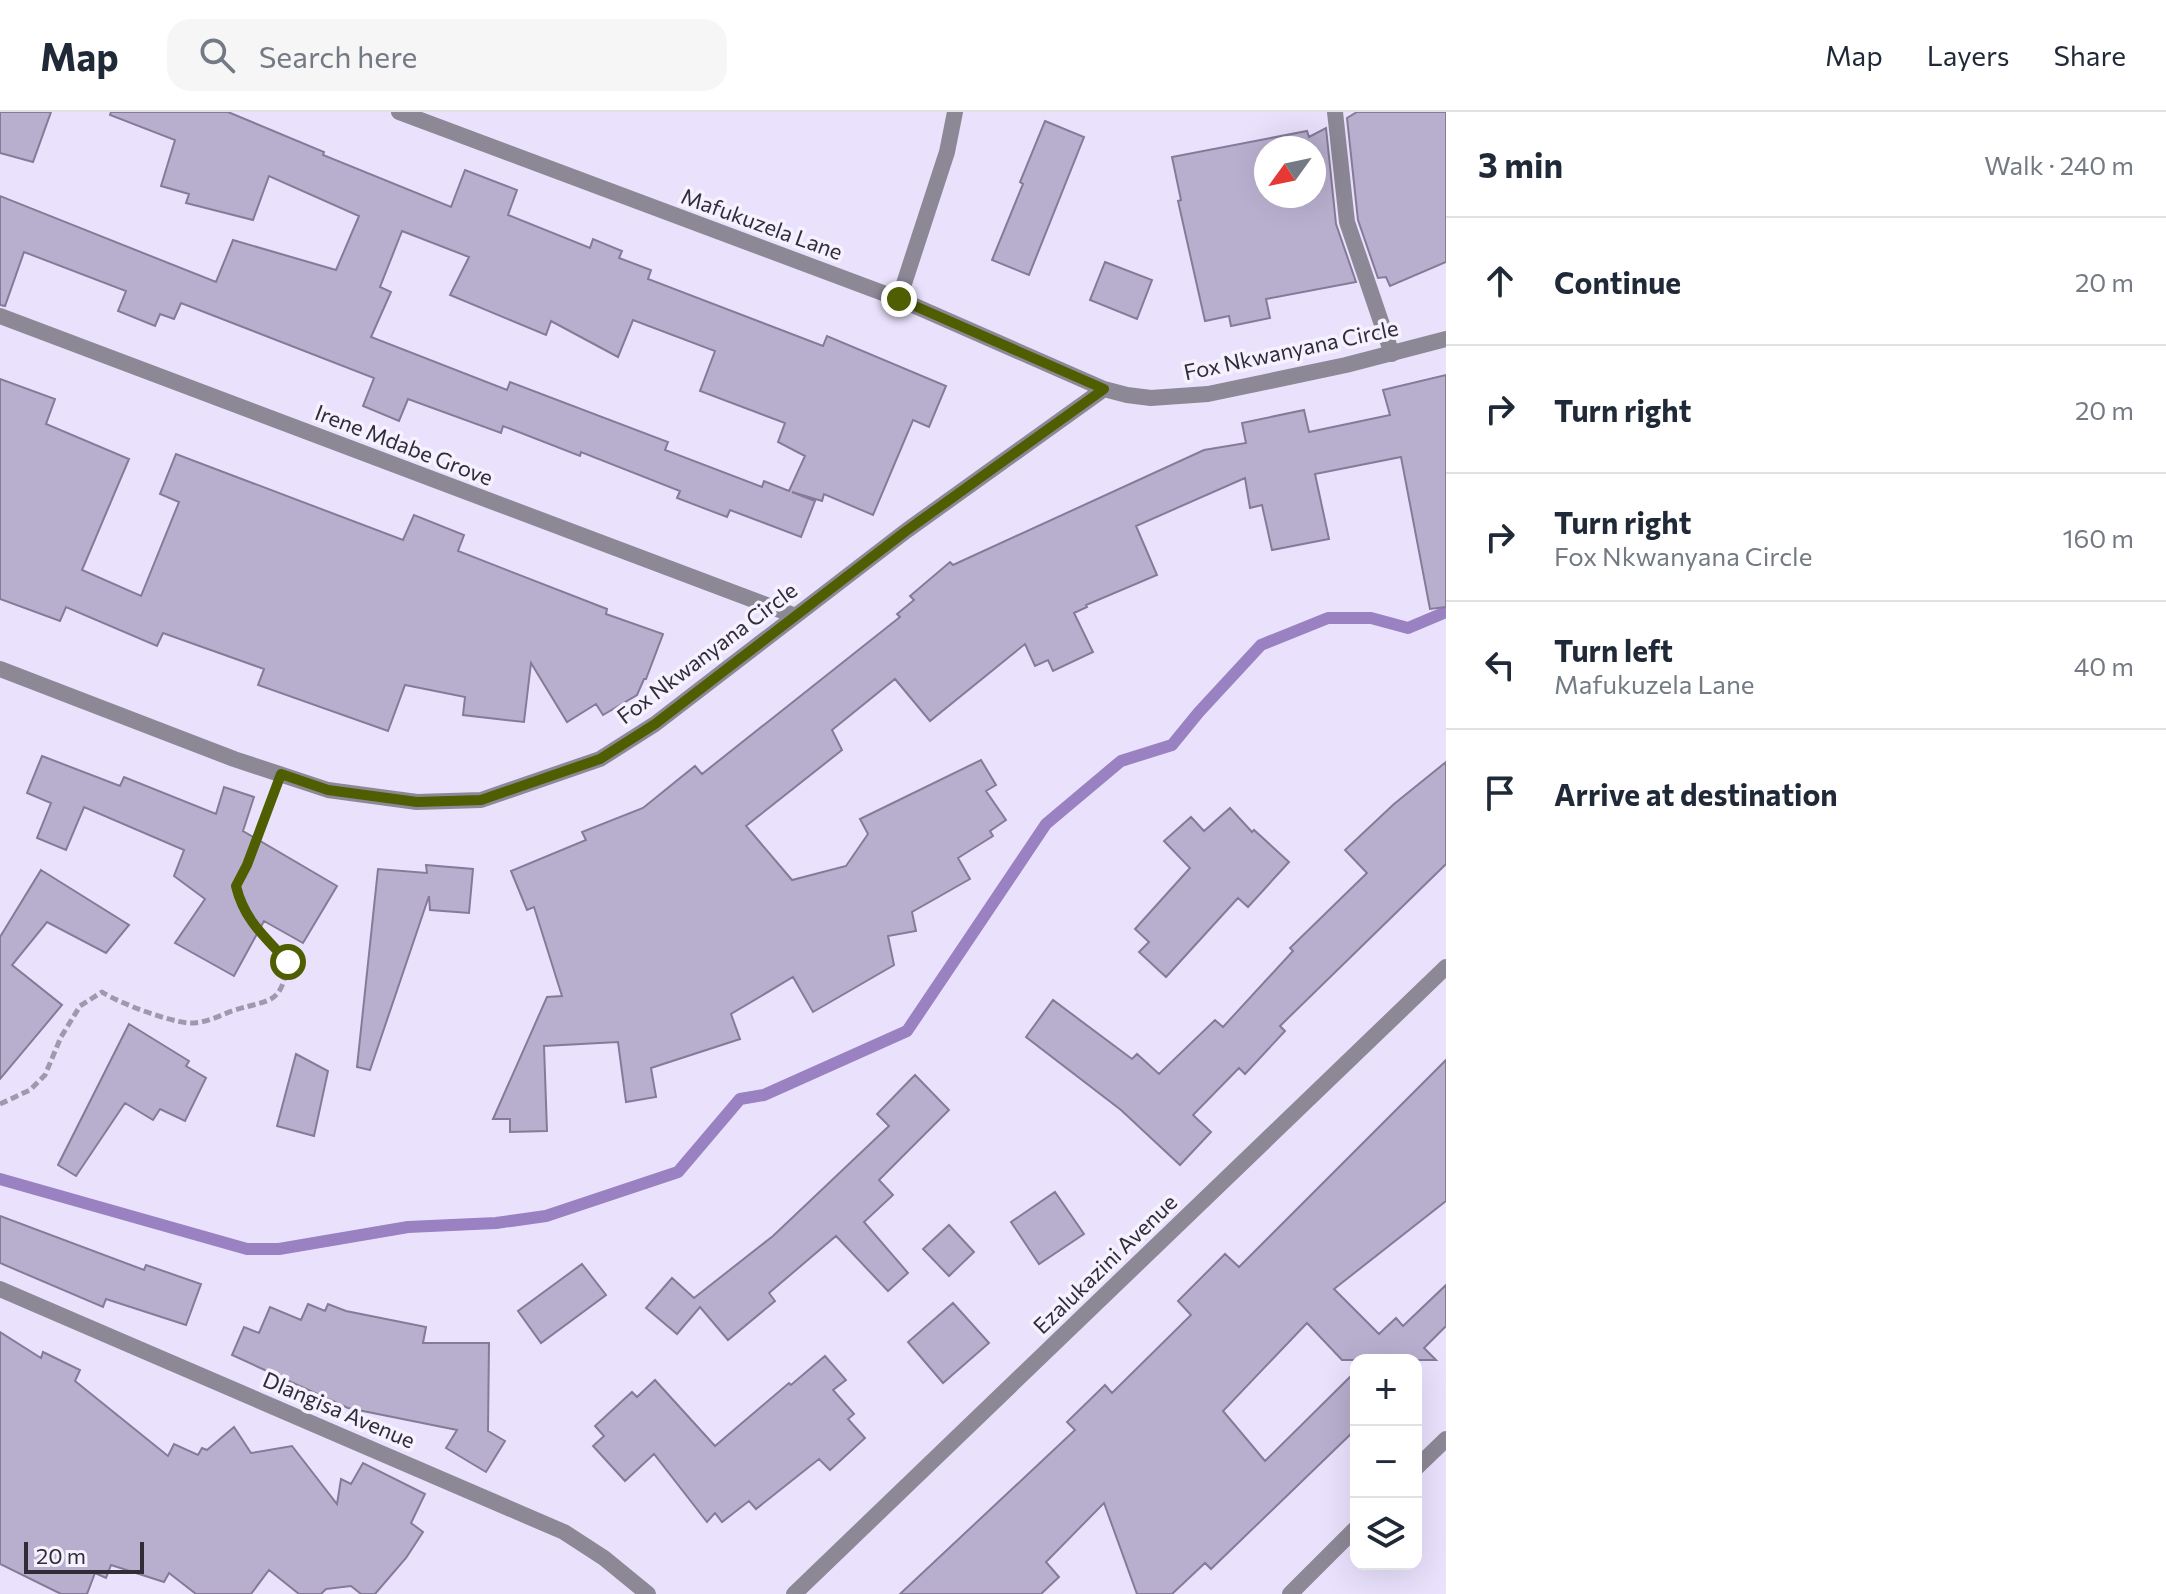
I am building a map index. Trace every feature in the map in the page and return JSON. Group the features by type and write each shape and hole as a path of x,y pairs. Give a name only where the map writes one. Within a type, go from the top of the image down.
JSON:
{"street":[{"name":"Mafukuzela Lane","path":"399,112 899,299 1104,389"},
{"path":"899,299 947,152 955,112"},
{"path":"1335,112 1347,222 1392,354"},
{"name":"Irene Mdabe Grove","path":"0,316 793,615"},
{"name":"Fox Nkwanyana Circle","path":"0,669 234,759 328,790 417,802 481,800 600,759 655,724 793,615 1104,389 1151,398 1208,394 1392,354 1446,339"},
{"name":"Ezalukazini Avenue","path":"794,1594 1446,967"},
{"name":"Dlangisa Avenue","path":"0,1289 564,1532 604,1558 648,1594"},
{"path":"1422,1462 1446,1439"},
{"path":"1290,1594 1350,1534"}],"path":[{"path":"0,1104 30,1090 45,1075 61,1037 80,1006 102,992 115,1001 189,1023 212,1020 235,1010 267,1003 284,985 288,962 241,907 236,886 281,774"}],"building":[{"path":"0,112 51,112 33,162 0,153"},
{"path":"111,112 228,112 451,207 465,170 517,190 508,215 590,248 593,239 622,251 619,258 651,270 648,279 823,346 827,336 946,386 929,427 913,420 873,515 824,494 822,501 792,492 815,501 801,537 730,510 727,517 677,498 680,491 581,452 580,456 503,426 501,433 408,399 399,421 363,406 374,378 181,303 174,319 160,314 155,326 118,311 126,291 24,252 5,306 0,305 0,196 216,282 233,240 336,270 359,216 269,176 253,220 186,203 189,194 161,186 175,140 110,115","holes":["402,231 469,257 450,295 546,335 551,321 618,357 633,320 715,351 700,391 785,423 778,442 805,456 789,491 764,481 762,487 665,450 668,442 510,382 507,390 371,337 391,292 380,287"]},
{"path":"1357,112 1446,112 1446,262 1390,286 1386,277 1378,278 1358,220 1347,118"},
{"path":"1045,121 1084,137 1029,275 992,260"},
{"path":"1326,128 1336,224 1356,282 1266,299 1270,318 1231,326 1229,316 1205,321 1178,201 1181,200 1172,157 1254,141 1254,208 1326,208 1326,136 1311,136"},
{"path":"1307,131 1309,136 1281,136"},
{"path":"1105,262 1152,280 1137,319 1090,300"},
{"path":"1446,375 1446,607 1430,609 1401,457 1315,474 1329,539 1272,550 1262,505 1250,508 1245,478 1136,526 1157,575 1074,613 1093,652 1053,671 1048,660 1035,666 1025,644 930,721 895,679 832,730 842,750 746,826 792,880 846,866 868,834 860,819 981,760 996,785 986,791 1006,820 990,831 993,836 958,858 970,879 912,912 916,931 888,936 894,965 813,1012 793,977 731,1014 740,1039 651,1068 656,1097 626,1102 618,1042 544,1046 547,1131 510,1132 510,1119 493,1119 547,997 562,996 534,907 527,910 511,871 586,840 582,832 643,808 695,766 702,774 900,617 897,614 914,600 910,596 950,562 953,565 1204,450 1246,443 1242,423 1304,410 1309,432 1390,415 1383,390"},
{"path":"0,379 55,399 46,424 129,459 82,570 141,596 179,502 160,494 176,454 403,540 414,515 464,535 458,551 607,609 606,614 663,634 646,679 637,695 603,715 596,704 567,722 531,663 524,722 463,715 465,697 405,685 388,731 258,685 264,669 163,633 157,646 66,607 60,621 0,599"},
{"path":"42,756 120,786 124,777 216,814 224,787 254,797 243,831 337,886 303,943 264,921 234,976 175,943 205,899 174,876 184,850 84,807 66,850 37,838 51,803 27,793"},
{"path":"1446,762 1446,864 1280,1026 1285,1031 1245,1074 1239,1068 1193,1115 1211,1132 1180,1165 1121,1110 1026,1037 1053,1000 1132,1059 1137,1054 1159,1074 1215,1020 1223,1027 1293,951 1290,948 1367,873 1345,850 1394,804"},
{"path":"1230,808 1252,832 1254,830 1289,862 1248,907 1238,898 1166,977 1139,952 1149,942 1135,929 1190,868 1164,841 1191,817 1204,831"},
{"path":"426,865 473,869 469,913 430,910 429,896 370,1070 357,1067 378,869 427,873"},
{"path":"41,870 129,925 106,953 47,922 12,965 62,1005 0,1079 0,937"},
{"path":"129,1024 189,1061 186,1066 206,1078 185,1121 160,1109 153,1120 125,1103 76,1176 58,1165"},
{"path":"296,1054 328,1071 314,1136 277,1126"},
{"path":"1446,1060 1446,1201 1334,1289 1379,1334 1396,1318 1403,1326 1446,1285 1446,1326 1424,1348 1436,1360 1422,1360 1422,1354 1350,1354 1350,1360 1342,1360 1307,1323 1223,1411 1265,1461 1350,1377 1350,1435 1211,1569 1205,1563 1172,1594 1137,1594 1104,1503 1046,1562 1059,1577 1041,1594 900,1594 1075,1430 1067,1422 1105,1385 1112,1393 1191,1315 1178,1301 1225,1254 1239,1267"},
{"path":"915,1075 949,1110 879,1180 893,1195 864,1222 908,1273 888,1291 836,1236 769,1293 775,1301 728,1340 700,1307 677,1334 646,1308 672,1278 694,1298 773,1236 889,1126 877,1114"},
{"path":"1055,1192 1084,1234 1039,1264 1011,1222"},
{"path":"0,1216 144,1270 146,1265 201,1284 186,1325 106,1299 103,1307 0,1263"},
{"path":"949,1225 974,1252 949,1276 923,1249"},
{"path":"582,1264 606,1295 541,1343 518,1311"},
{"path":"953,1303 989,1343 943,1383 908,1342"},
{"path":"308,1304 325,1311 328,1304 346,1311 426,1327 423,1343 489,1343 488,1431 505,1441 486,1472 446,1448 457,1430 348,1408 232,1355 244,1327 259,1333 270,1307 301,1320"},
{"path":"0,1332 41,1358 43,1352 80,1370 75,1381 168,1456 174,1444 198,1455 202,1448 207,1450 234,1427 251,1453 292,1446 337,1504 341,1479 351,1484 363,1463 425,1494 411,1523 423,1532 406,1558 375,1594 361,1594 351,1586 326,1589 321,1594 299,1594 269,1570 251,1594 196,1594 169,1573 164,1582 111,1565 106,1578 95,1573 87,1594 61,1594 0,1564"},
{"path":"825,1356 846,1380 833,1390 854,1414 848,1419 865,1438 830,1470 819,1459 756,1509 749,1501 722,1522 715,1513 707,1522 654,1454 625,1481 593,1446 604,1436 595,1426 632,1392 637,1397 655,1380 715,1446"}],"waterway":[{"path":"0,1179 247,1249 279,1249 408,1227 496,1223 546,1216 678,1172 740,1099 764,1095 907,1031 1046,824 1121,761 1172,745 1261,645 1328,618 1371,618 1408,628 1446,612"}],"route":[{"path":"288,962 241,907 236,886 281,774 328,790 417,802 481,800 600,759 655,724 793,615 1104,389 899,299"}]}
